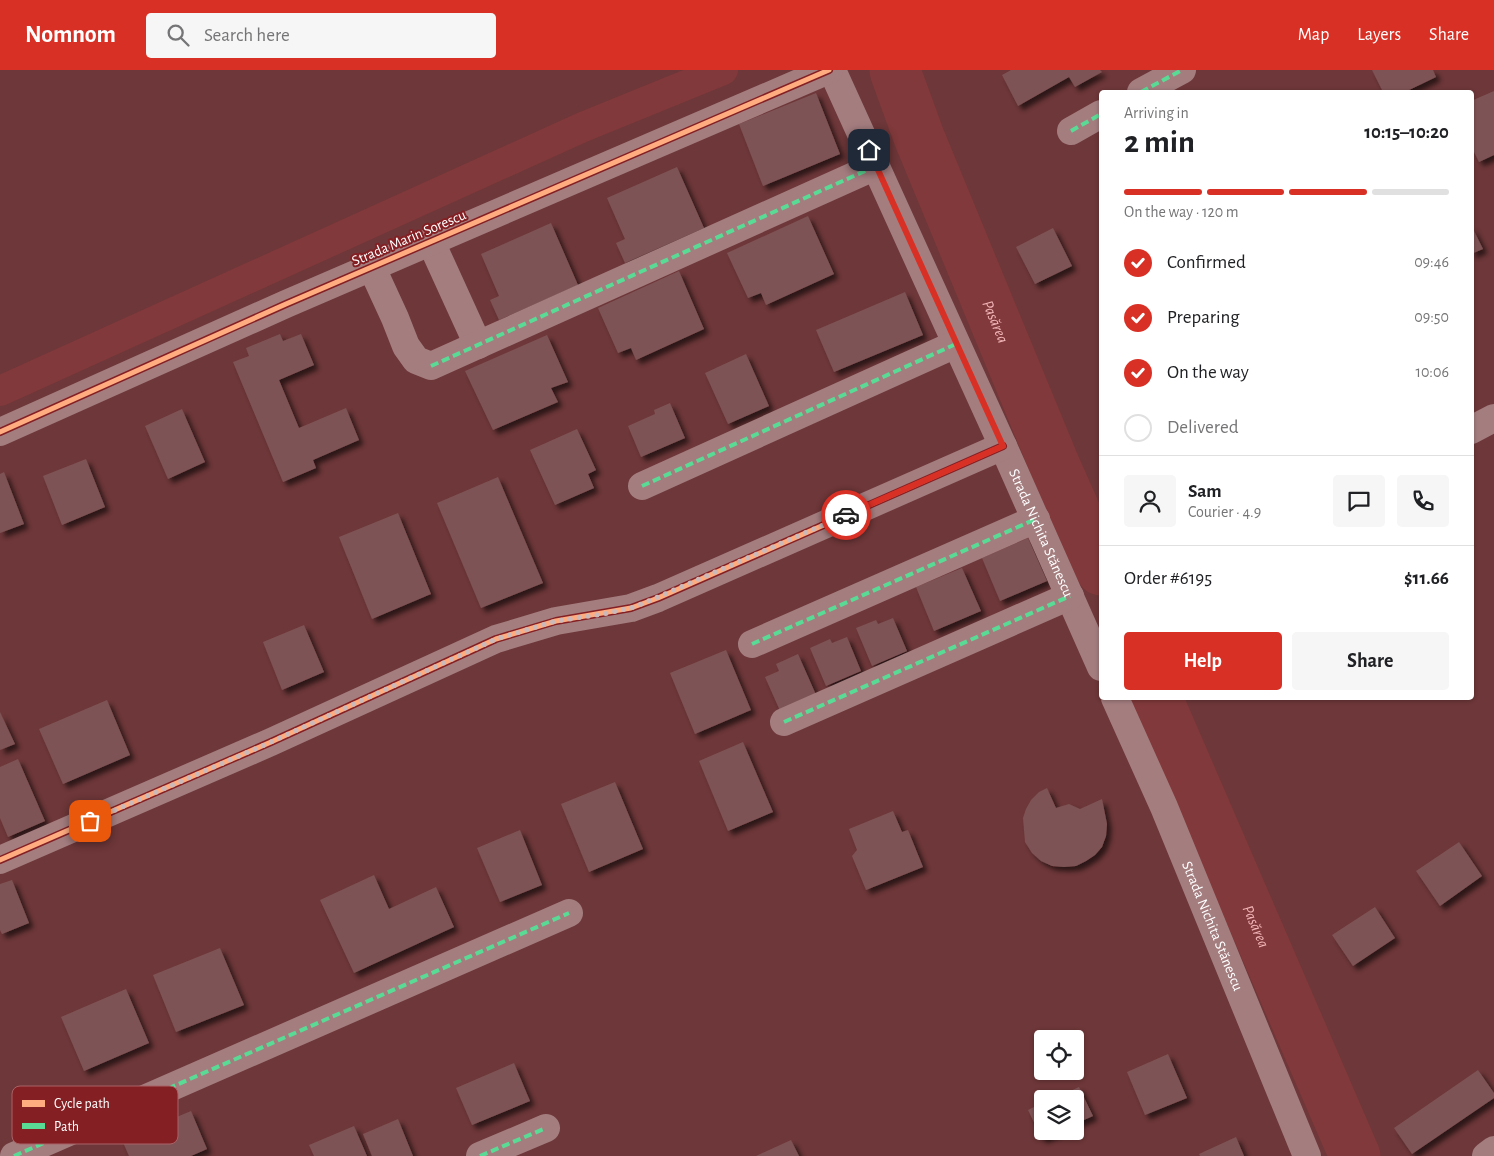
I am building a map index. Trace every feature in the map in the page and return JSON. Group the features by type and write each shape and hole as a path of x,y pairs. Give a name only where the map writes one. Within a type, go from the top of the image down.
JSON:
{"street":[{"name":"Strada Nichita Stănescu","path":"831,70 1003,446 1099,662"},
{"name":"Strada Marin Sorescu","path":"0,432 286,304 831,70"},
{"path":"1145,90 1182,70"},
{"path":"1071,131 1099,115"},
{"path":"372,268 406,346 416,360 431,366 876,166"},
{"path":"431,242 478,345"},
{"path":"642,486 956,344"},
{"path":"1474,428 1494,418"},
{"path":"0,860 271,742 496,639 556,621 622,610 658,598 1003,446"},
{"path":"752,644 1036,519"},
{"path":"784,722 1070,596"},
{"name":"Strada Nichita Stănescu","path":"1116,700 1164,808 1307,1156"},
{"path":"174,1086 569,913"},
{"path":"480,1156 546,1128"},
{"path":"14,1156 41,1144"},
{"path":"1486,1156 1494,1150"}],"building":[{"path":"1011,70 1100,70 1102,72 1075,87 1069,77 1018,106 1002,75"},
{"path":"1372,70 1433,70 1436,77 1409,90 1382,90"},
{"path":"1494,91 1494,155 1479,162 1474,152 1474,100"},
{"path":"816,93 840,154 763,186 739,124"},
{"path":"677,167 704,228 625,263 616,243 625,239 607,198"},
{"path":"808,216 834,274 766,305 761,293 748,298 727,253"},
{"path":"551,223 578,285 499,320 490,300 499,296 481,254"},
{"path":"1053,228 1072,266 1035,284 1016,247"},
{"path":"1474,231 1483,249 1474,253"},
{"path":"679,271 704,329 636,360 631,348 618,353 598,308"},
{"path":"905,292 923,335 834,372 816,330"},
{"path":"280,334 283,341 301,334 314,365 279,380 299,428 346,408 359,440 313,460 316,468 283,482 233,362 249,356 246,348"},
{"path":"547,335 568,382 551,388 558,402 493,430 465,371"},
{"path":"746,354 769,406 728,424 705,373"},
{"path":"670,403 685,438 641,457 628,426 655,414 654,410"},
{"path":"182,409 205,462 168,479 145,426"},
{"path":"577,429 596,470 588,474 594,488 555,505 530,450"},
{"path":"86,459 105,507 62,525 43,476"},
{"path":"4,472 24,524 0,533 0,474"},
{"path":"498,477 543,583 481,608 437,503"},
{"path":"398,513 431,594 372,619 339,537"},
{"path":"1028,538 1047,581 1000,601 982,558"},
{"path":"962,568 981,611 934,631 916,587"},
{"path":"893,618 907,651 872,666 856,628 876,620 878,624"},
{"path":"304,625 324,672 282,690 263,642"},
{"path":"847,637 861,671 826,686 810,648 830,639 832,643"},
{"path":"726,650 751,710 695,734 670,673"},
{"path":"798,654 817,697 781,713 765,677 779,671 776,664"},
{"path":"107,700 130,755 63,784 39,729"},
{"path":"0,712 15,744 0,750"},
{"path":"743,742 773,812 728,831 699,761"},
{"path":"18,759 45,821 8,837 0,818 0,767"},
{"path":"615,782 643,849 589,872 561,804"},
{"path":"1047,788 1056,808 1069,804 1080,809 1102,799 1107,824 1106,836 1102,847 1095,855 1076,866 1052,866 1041,861 1032,853 1025,842 1023,818 1026,809 1039,792"},
{"path":"893,811 902,832 908,830 923,867 866,890 852,856 857,850 849,829"},
{"path":"520,830 542,885 500,902 477,848"},
{"path":"1459,842 1482,876 1440,906 1416,871"},
{"path":"374,875 389,909 436,887 454,927 354,973 320,900"},
{"path":"12,880 29,923 2,934 0,930 0,884"},
{"path":"1375,907 1395,938 1353,966 1332,935"},
{"path":"220,948 244,1005 176,1032 153,975"},
{"path":"126,989 149,1043 84,1071 61,1017"},
{"path":"1168,1054 1187,1098 1145,1115 1127,1072"},
{"path":"514,1063 530,1101 472,1125 456,1088"},
{"path":"1478,1070 1494,1093 1494,1098 1412,1154 1394,1128"},
{"path":"1084,1097 1093,1116 1084,1120"},
{"path":"1034,1107 1034,1122 1028,1110"},
{"path":"191,1111 207,1149 191,1156 129,1156 124,1144 178,1144 178,1116"},
{"path":"398,1119 413,1156 372,1156 363,1134"},
{"path":"354,1126 367,1156 314,1156 309,1145"},
{"path":"1236,1137 1244,1156 1200,1156 1199,1154"},
{"path":"791,1140 799,1156 756,1156"}],"waterway":[{"path":"0,391 583,127 723,70"},
{"name":"Pasărea","path":"895,71 919,137 1054,464 1099,565"},
{"name":"Pasărea","path":"1158,700 1355,1156"}],"marked path":[{"path":"1145,90 1182,70"},
{"path":"1071,131 1099,115"},
{"path":"431,366 876,166"},
{"path":"642,486 956,344"},
{"path":"752,644 1036,519"},
{"path":"784,722 1070,596"},
{"path":"174,1086 569,913"},
{"path":"480,1156 546,1128"},
{"path":"14,1156 41,1144"}],"cycle path":[{"path":"0,432 286,304 829,70"},
{"path":"0,860 271,742 496,639 556,621 631,608 658,598 1003,446"}],"way so far":[{"path":"90,821 271,742 496,639 556,621 631,608 658,598 846,515"}],"route":[{"path":"846,515 1003,446 869,150"}]}
